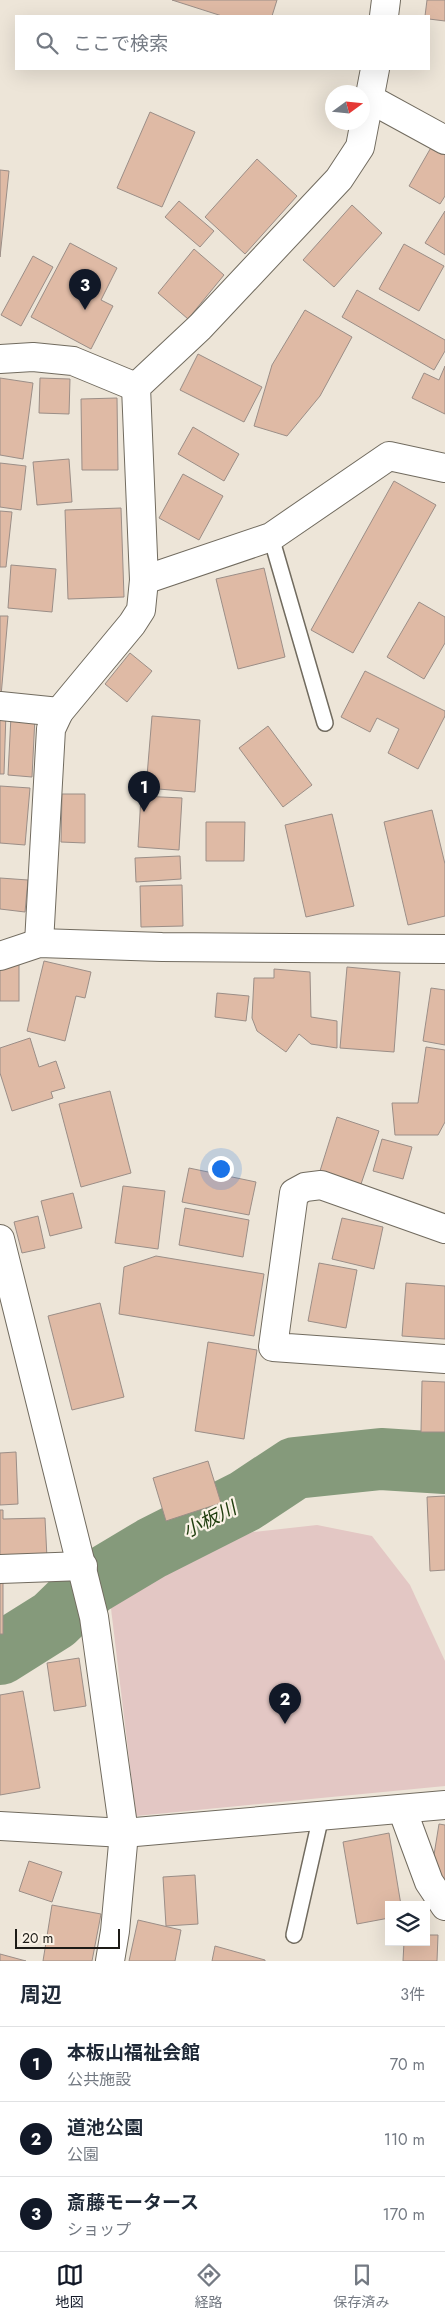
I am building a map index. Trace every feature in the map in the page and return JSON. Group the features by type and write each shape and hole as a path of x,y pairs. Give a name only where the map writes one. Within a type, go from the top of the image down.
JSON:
{"street":[{"path":"384,15 386,0"},
{"path":"375,70 370,99 445,140"},
{"path":"39,943 51,729 59,712 142,610 144,580 136,386 200,327 339,180 360,147 364,130"},
{"path":"0,359 33,357 73,361 136,386"},
{"path":"144,580 271,536 389,456 445,468"},
{"path":"0,706 59,712"},
{"path":"0,956 39,943 162,947 445,949"},
{"path":"445,1230 321,1185 304,1187 294,1193 273,1347 445,1359"},
{"path":"0,1239 94,1617 124,1833 115,1931 110,1961"},
{"path":"0,1569 82,1566"},
{"path":"0,1826 124,1833 445,1805"},
{"path":"402,1809 429,1882 445,1906"}],"lane":[{"path":"271,536 325,723"},
{"path":"294,1935 321,1816"}],"shaded area":[{"path":"317,1525 372,1536 410,1585 445,1661 445,1786 136,1816 109,1592 186,1558 253,1532"}],"building":[{"path":"172,0 277,0 272,15 219,15"},
{"path":"427,0 445,0 445,21 430,19 430,15 425,15"},
{"path":"150,112 195,132 162,207 117,188"},
{"path":"433,144 445,150 445,196 440,204 409,186"},
{"path":"257,159 297,196 245,254 205,217"},
{"path":"0,170 9,171 0,257"},
{"path":"179,201 214,231 200,247 165,217"},
{"path":"352,205 382,233 334,287 303,260"},
{"path":"445,211 445,255 425,243"},
{"path":"70,243 117,268 101,300 113,306 91,349 31,317"},
{"path":"404,244 444,266 419,311 379,289"},
{"path":"194,249 224,275 188,319 158,293"},
{"path":"33,256 53,267 21,326 1,315"},
{"path":"357,290 445,340 445,351 434,370 342,317"},
{"path":"305,310 352,337 320,396 287,436 254,426 272,365"},
{"path":"198,354 262,387 244,422 180,390"},
{"path":"445,366 445,414 412,398 424,373 439,380"},
{"path":"0,378 33,383 23,459 0,455"},
{"path":"40,378 70,379 69,414 39,413"},
{"path":"117,398 118,470 82,470 81,399"},
{"path":"193,427 239,454 224,481 178,454"},
{"path":"69,459 72,502 37,505 33,462"},
{"path":"0,463 26,466 21,510 0,507"},
{"path":"183,474 223,496 199,540 159,518"},
{"path":"394,481 436,505 353,653 311,630"},
{"path":"121,508 124,597 68,599 65,510"},
{"path":"0,511 12,512 6,567 0,567"},
{"path":"11,565 56,569 52,612 8,608"},
{"path":"264,568 285,657 238,669 216,579"},
{"path":"419,602 445,617 445,643 424,679 387,657"},
{"path":"0,616 8,616 1,696 0,696"},
{"path":"130,653 152,671 127,702 105,684"},
{"path":"365,671 445,711 445,716 418,769 388,753 399,729 377,718 370,732 341,717"},
{"path":"0,712 6,712 4,774 0,774"},
{"path":"11,716 35,717 32,777 8,775"},
{"path":"152,716 200,720 195,792 146,788"},
{"path":"268,726 312,785 283,807 239,748"},
{"path":"0,786 30,788 25,845 0,843"},
{"path":"62,794 85,794 85,843 61,842"},
{"path":"141,796 182,798 179,850 138,847"},
{"path":"432,810 445,864 445,916 408,925 384,822"},
{"path":"332,814 354,906 306,917 285,825"},
{"path":"206,822 245,822 244,861 206,861"},
{"path":"180,856 181,879 136,882 135,858"},
{"path":"0,878 28,880 25,912 0,909"},
{"path":"182,885 183,926 141,927 140,886"},
{"path":"44,961 91,972 85,998 76,996 65,1041 27,1031"},
{"path":"0,963 19,963 19,1001 0,1001"},
{"path":"347,967 400,972 394,1052 340,1048"},
{"path":"274,969 310,972 311,1017 337,1021 337,1048 311,1044 299,1034 286,1052 257,1031 252,1018 254,978 274,978"},
{"path":"431,988 445,990 445,1045 423,1041"},
{"path":"217,993 249,996 246,1021 215,1017"},
{"path":"30,1038 39,1067 56,1061 65,1088 51,1092 53,1098 12,1111 0,1073 0,1048"},
{"path":"426,1047 445,1050 445,1122 438,1135 395,1135 392,1103 418,1103"},
{"path":"110,1091 131,1173 81,1187 59,1104"},
{"path":"337,1117 379,1131 361,1184 320,1171"},
{"path":"382,1139 412,1147 403,1179 373,1171"},
{"path":"189,1168 256,1182 249,1215 182,1202"},
{"path":"123,1186 165,1191 158,1249 115,1243"},
{"path":"73,1193 82,1228 50,1236 41,1201"},
{"path":"185,1208 249,1220 243,1257 179,1245"},
{"path":"38,1216 45,1248 22,1253 14,1222"},
{"path":"342,1218 383,1227 374,1269 332,1259"},
{"path":"156,1256 264,1274 254,1336 119,1314 124,1267"},
{"path":"319,1263 357,1270 346,1328 308,1321"},
{"path":"406,1283 445,1286 445,1339 402,1336"},
{"path":"100,1303 124,1397 72,1410 48,1316"},
{"path":"208,1342 257,1350 244,1439 195,1431"},
{"path":"422,1381 445,1382 445,1432 421,1432"},
{"path":"16,1452 18,1504 0,1505 0,1453"},
{"path":"208,1461 221,1503 166,1521 153,1478"},
{"path":"445,1496 445,1570 430,1571 427,1497"},
{"path":"0,1510 3,1510 3,1519 45,1518 47,1558 0,1560"},
{"path":"0,1582 3,1582 3,1634 0,1634"},
{"path":"79,1658 86,1706 54,1711 47,1663"},
{"path":"23,1691 40,1788 0,1795 0,1695"},
{"path":"439,1824 445,1825 445,1882 433,1861"},
{"path":"389,1833 400,1901 385,1901 385,1919 357,1924 343,1842"},
{"path":"29,1861 62,1872 52,1902 19,1891"},
{"path":"195,1875 198,1924 166,1926 163,1877"},
{"path":"52,1905 101,1914 92,1961 43,1961"},
{"path":"138,1920 181,1930 175,1961 129,1961"},
{"path":"430,1935 438,1935 437,1961 403,1961 404,1946 430,1946"},
{"path":"215,1946 265,1960 265,1961 212,1961"},
{"path":"0,1954 26,1961 0,1961"}],"waterway":[{"name":"小板川","path":"0,1654 54,1620 90,1585 152,1548 245,1501 295,1468 381,1459 445,1463"}],"place":[{"name":"斎藤モータース","path":"85,310"},
{"name":"本板山福祉会館","path":"144,812"},
{"name":"道池公園","path":"285,1724"}]}
